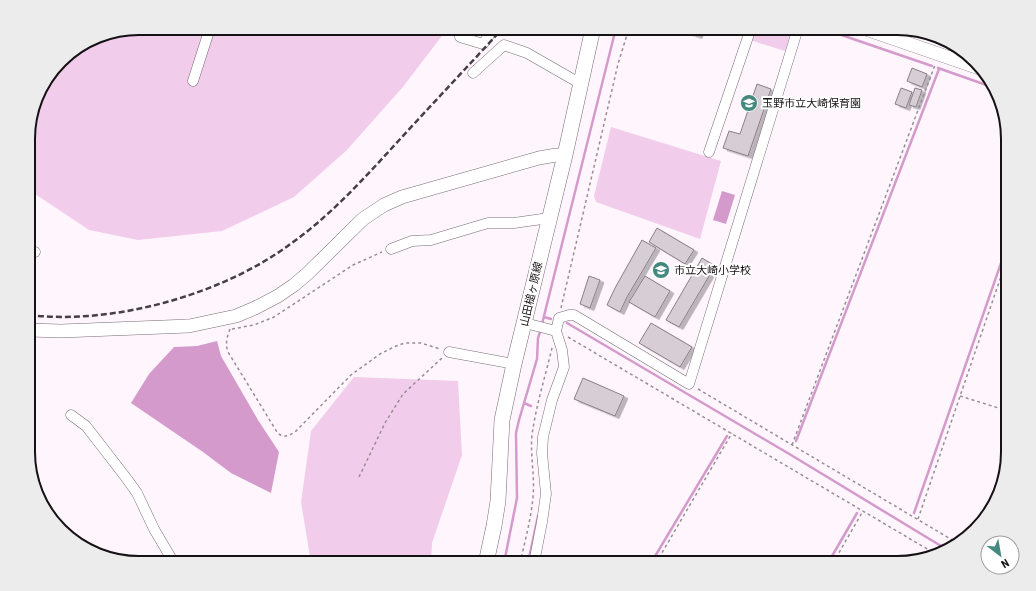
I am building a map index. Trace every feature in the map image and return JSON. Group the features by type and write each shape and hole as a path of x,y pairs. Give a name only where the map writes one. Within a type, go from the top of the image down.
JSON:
{"main road":[{"name":"山田槌ヶ原線","path":"488,556 498,501 502,420 514,364 565,155 592,35"}],"street":[{"path":"193,81 208,35"},
{"path":"460,37 483,44 489,35"},
{"path":"709,152 749,35"},
{"path":"553,330 559,318 574,315 689,384 796,35"},
{"path":"883,35 968,64"},
{"path":"473,73 504,45 527,53 581,84"},
{"path":"35,330 61,331 188,326 236,316 273,299 294,286 363,219 384,205 402,197 539,158 565,155"},
{"path":"391,250 412,241 431,240 488,223 514,223 549,218"},
{"path":"525,323 553,330"},
{"path":"535,556 546,494 542,453 543,438 552,400 564,367 562,350 553,330"},
{"path":"449,352 514,364"},
{"path":"72,415 86,426 137,493 154,529 170,556"}],"path":[{"path":"559,318 618,64 627,35"},
{"path":"792,445 939,54"},
{"path":"918,519 1001,276"},
{"path":"230,329 226,340 228,352 277,432 280,436 285,437 296,432 351,375 380,354 405,343 421,343 449,352 403,394 384,422 359,477"},
{"path":"553,330 732,433 929,550"},
{"path":"689,384 952,540"},
{"path":"960,396 1001,409"},
{"path":"660,556 732,433"},
{"path":"837,556 863,511"}],"shaded area":[{"path":"139,35 443,35 402,88 346,151 294,197 222,231 138,240 89,230 35,194 36,126 43,99 49,87 61,70 70,61 87,49 112,39"},
{"path":"752,35 790,35 785,51 750,40"},
{"path":"611,127 721,161 700,239 596,202 594,196"},
{"path":"722,191 735,195 726,224 713,220"},
{"path":"217,341 221,356 258,420 279,452 271,493 231,473 131,403 149,374 174,347 197,346"},
{"path":"354,377 458,381 462,455 432,543 431,556 310,556 301,502 311,431"}],"building":[{"path":"912,68 927,74 922,87 907,81"},
{"path":"757,84 771,89 748,156 723,148 729,131 740,134"},
{"path":"901,88 912,92 906,108 895,104"},
{"path":"915,88 922,90 916,107 909,105"},
{"path":"657,228 694,250 685,264 649,242"},
{"path":"642,240 656,248 627,297 620,312 607,305"},
{"path":"702,258 715,266 679,327 666,320"},
{"path":"589,276 600,280 590,308 580,304"},
{"path":"645,276 670,291 655,317 629,302"},
{"path":"651,323 692,347 680,367 639,343"},
{"path":"583,378 624,396 615,416 574,399"}],"waterway":[{"path":"542,324 614,35"},
{"path":"841,35 932,66"},
{"path":"938,68 985,85"},
{"path":"796,441 939,69"},
{"path":"914,513 1001,263"},
{"path":"544,317 551,319"},
{"path":"567,323 791,455 941,546"},
{"path":"505,556 517,498 516,433 537,359 538,338 541,329"},
{"path":"524,403 531,406"},
{"path":"655,556 727,436"},
{"path":"832,556 857,513"},
{"path":"529,556 538,516"}],"railway":[{"path":"35,315 62,317 96,315 130,310 165,302 199,292 262,263 305,233 334,208 376,166 497,35"}],"place":[{"name":"玉野市立大崎保育園","path":"749,103"},
{"name":"市立大崎小学校","path":"661,270"}]}
